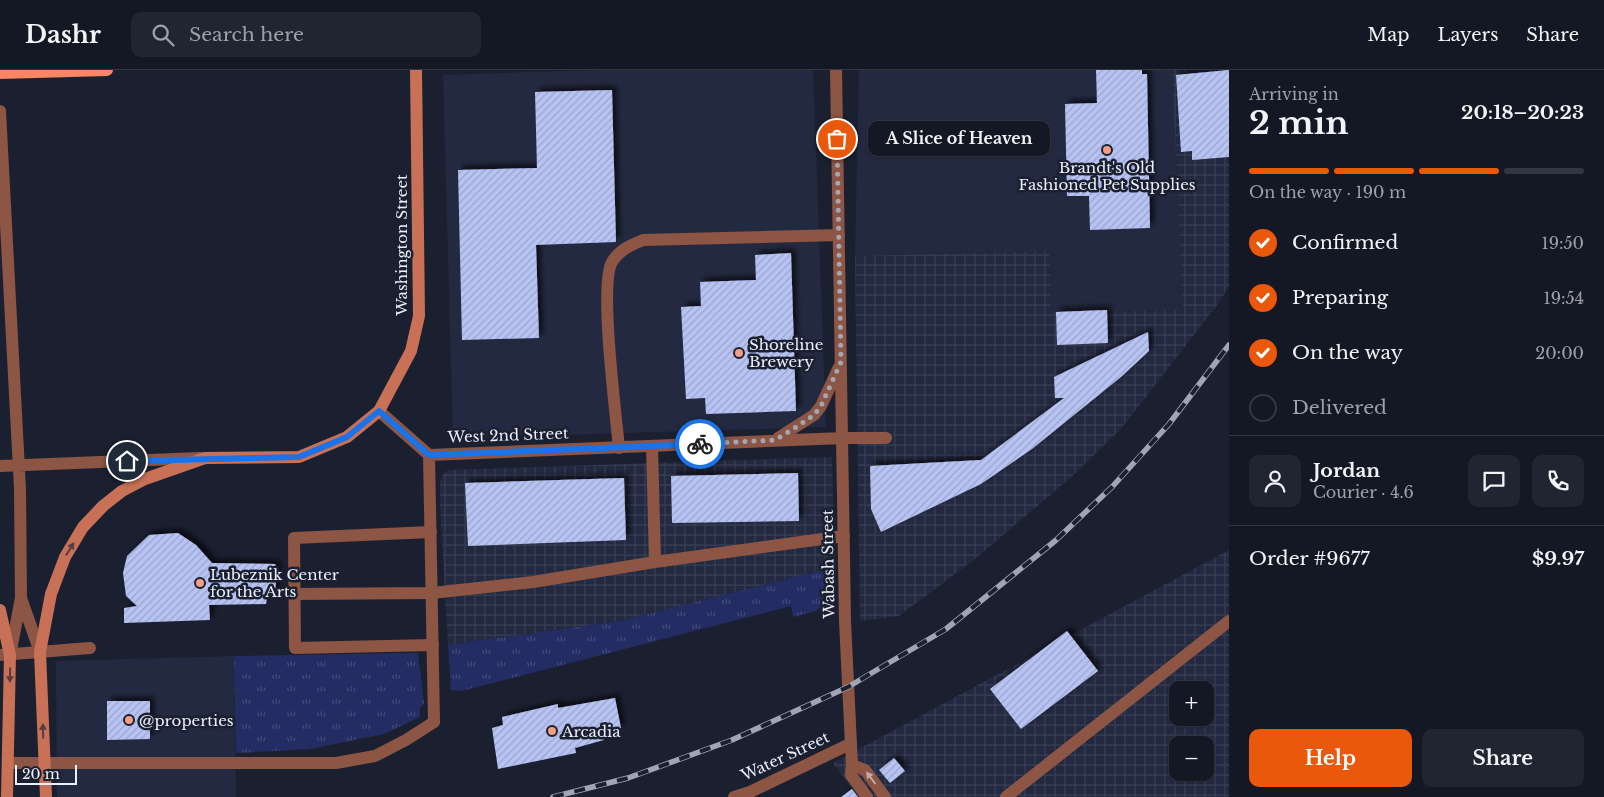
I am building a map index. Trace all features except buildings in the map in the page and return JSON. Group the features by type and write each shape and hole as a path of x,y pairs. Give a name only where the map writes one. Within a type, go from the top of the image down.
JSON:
{"main road":[{"path":"0,72 107,70"}],"street":[{"name":"Washington Street","path":"379,411 412,351 419,316 416,70"},
{"name":"Wabash Street","path":"836,70 845,621 851,774 866,797"},
{"path":"0,111 18,466 21,598 5,655"},
{"path":"619,448 608,306 612,262 627,246 643,240 839,234"},
{"name":"Wabash Street","path":"775,440 814,415 821,406 841,362"},
{"name":"West 2nd Street","path":"379,411 429,455 775,440 886,438"},
{"path":"0,466 205,458 299,457 347,437 379,411"},
{"path":"652,446 655,562"},
{"path":"8,763 336,763 375,756 406,740 434,722 429,455"},
{"path":"46,797 40,652 52,594 64,557 84,527 103,506 122,491 145,479 205,458"},
{"path":"431,532 294,538 294,594 295,648 433,645"},
{"path":"294,594 432,593 533,582 655,562 844,536"},
{"path":"21,598 40,652"},
{"path":"0,610 5,655 7,797"},
{"path":"1006,797 1229,621"},
{"path":"5,655 90,648"},
{"name":"Water Street","path":"734,797 750,792 850,744"},
{"path":"852,765 865,770 885,797"}],"shaded area":[{"path":"595,70 813,70 826,427 453,438 443,75"},
{"path":"859,70 1172,70 1183,310 1051,312 1048,251 855,256"},
{"path":"1172,70 1229,70 1229,286 1218,304 1120,430 1068,480 975,559 899,616 860,621 855,256 1049,251 1051,312 1183,310"},
{"path":"832,457 835,567 620,621 448,645 440,482 443,474 448,470"},
{"path":"1229,550 1229,797 858,797 833,763"},
{"path":"234,656 236,797 57,797 56,661"}],"green space":[{"path":"835,567 833,596 816,611 793,617 791,606 461,691 451,690 448,645 620,621"},
{"path":"418,653 424,704 420,708 420,717 384,734 310,749 236,753 234,656"}],"railway":[{"path":"553,797 628,778 732,740 848,687 946,629 1055,541 1112,487 1169,424 1229,345"}],"way so far":[{"path":"700,444 775,440 814,415 821,406 841,362 837,139"}],"place":[{"name":"A Slice of Heaven","path":"837,139"},
{"name":"Brandt's Old Fashioned Pet Supplies","path":"1107,150"},
{"name":"Shoreline Brewery","path":"739,353"},
{"name":"Lubeznik Center for the Arts","path":"200,583"},
{"name":"@properties","path":"129,720"},
{"name":"Arcadia","path":"552,731"}],"route":[{"path":"127,461 299,457 347,437 379,411 400,427 429,455 700,444"}]}
